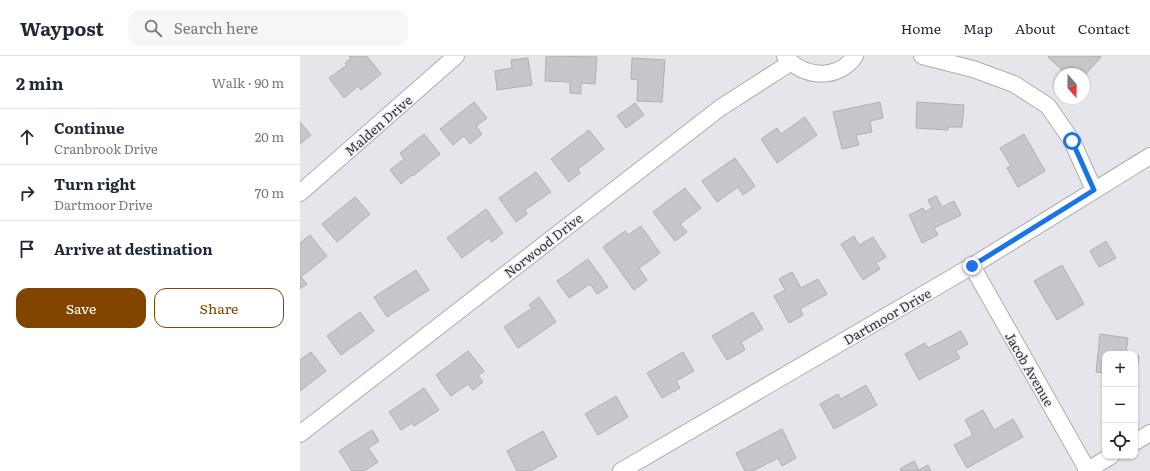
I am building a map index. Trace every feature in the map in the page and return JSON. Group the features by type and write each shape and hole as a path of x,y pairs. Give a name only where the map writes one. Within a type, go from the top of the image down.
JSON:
{"street":[{"name":"Malden Drive","path":"300,193 456,56"},
{"path":"788,59 798,68 807,72 827,74 845,66 855,56"},
{"path":"922,56 974,69 1014,84 1048,106 1072,141 1094,190"},
{"name":"Norwood Drive","path":"300,434 720,108 788,59"},
{"name":"Dartmoor Drive","path":"621,471 972,266 1150,156"},
{"name":"Jacob Avenue","path":"972,266 1087,471"},
{"path":"1138,440 1150,433"},
{"path":"1087,471 1106,459"}],"building":[{"path":"349,56 367,56 381,74 361,90 358,86 344,98 329,78 347,65 345,63 351,58"},
{"path":"546,56 597,57 595,84 581,83 581,94 570,93 570,82 545,81"},
{"path":"1048,57 1101,57 1090,69 1090,68 1060,68"},
{"path":"528,58 532,85 497,90 495,71 512,68 511,60"},
{"path":"632,58 665,60 662,102 637,101 638,80 631,79"},
{"path":"474,102 487,118 476,126 482,134 470,144 464,136 453,145 440,129"},
{"path":"880,102 883,118 870,121 872,132 856,135 859,145 842,149 833,112"},
{"path":"917,102 964,105 962,127 948,127 948,130 916,128"},
{"path":"635,103 644,115 626,128 617,116"},
{"path":"805,117 817,135 777,163 761,139 777,128 781,134"},
{"path":"300,122 311,135 300,144"},
{"path":"589,130 604,149 578,169 580,173 569,182 551,159"},
{"path":"424,134 440,154 401,184 390,170 404,159 400,153"},
{"path":"1024,134 1045,171 1018,187 1007,168 1011,166 1000,148"},
{"path":"735,158 755,186 743,195 738,187 717,202 702,181"},
{"path":"536,172 551,192 525,210 527,214 516,222 499,198"},
{"path":"685,188 701,208 680,224 687,232 675,241 653,212"},
{"path":"936,196 942,207 954,201 961,215 934,228 938,235 922,243 909,215 923,208 925,212 932,208 928,200"},
{"path":"355,197 370,214 337,242 322,224"},
{"path":"486,209 503,233 492,242 489,238 462,258 447,238"},
{"path":"641,226 660,253 639,268 647,280 634,290 603,247 625,231 628,235"},
{"path":"310,235 327,256 301,277 307,284 300,289 300,243"},
{"path":"854,236 859,245 873,237 886,257 876,263 880,269 863,280 841,244"},
{"path":"1106,241 1116,258 1099,267 1090,251"},
{"path":"588,259 608,287 597,294 590,284 569,298 557,281"},
{"path":"1062,265 1084,304 1057,320 1034,281"},
{"path":"416,270 429,290 387,317 374,297"},
{"path":"792,272 801,288 818,279 827,294 800,309 803,315 789,323 774,296 785,290 779,279"},
{"path":"539,297 556,322 518,348 504,327 532,308 529,305"},
{"path":"360,312 374,331 341,355 327,336"},
{"path":"753,312 763,329 741,342 745,350 727,360 712,336"},
{"path":"961,331 968,344 956,351 960,358 919,380 905,354 925,343 928,348"},
{"path":"1100,334 1128,338 1126,351 1102,351 1102,373 1096,372"},
{"path":"468,351 484,371 478,376 483,382 473,390 468,384 451,396 436,375"},
{"path":"311,352 326,371 300,391 300,360"},
{"path":"683,352 694,371 676,381 680,388 662,398 647,373"},
{"path":"866,385 877,405 834,429 820,404 838,394 841,399"},
{"path":"424,388 439,410 414,426 412,423 401,430 389,412"},
{"path":"616,396 628,417 598,435 585,414"},
{"path":"983,410 994,430 1013,419 1023,437 967,468 954,445 973,435 965,420"},
{"path":"782,429 796,458 782,466 778,458 753,471 745,471 736,453"},
{"path":"372,430 379,441 368,448 378,462 364,471 352,471 339,451"},
{"path":"543,431 557,457 530,471 517,471 507,451"},
{"path":"914,461 919,470 928,465 931,471 901,471 900,469"}],"route":[{"path":"972,266 1094,190 1072,141"}]}
